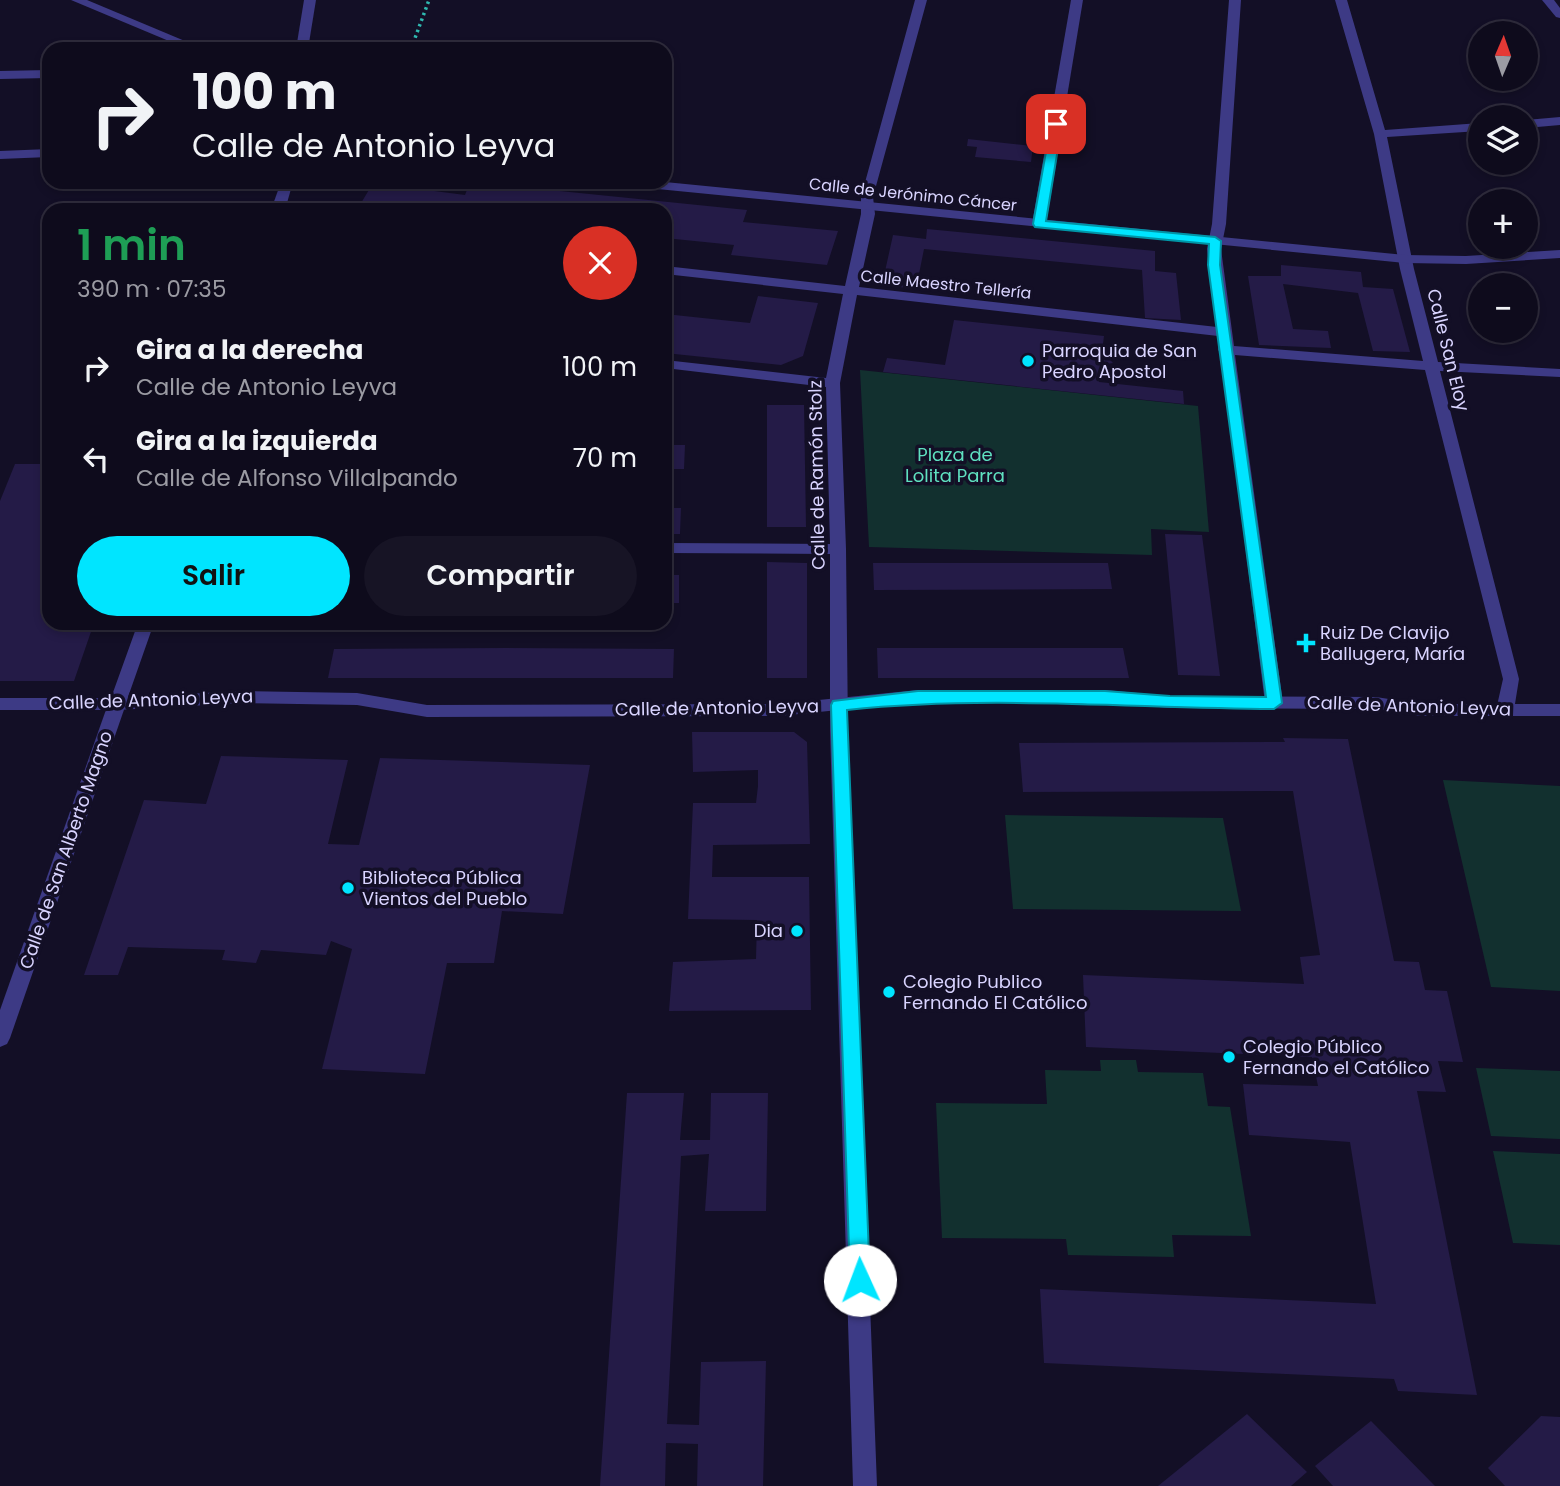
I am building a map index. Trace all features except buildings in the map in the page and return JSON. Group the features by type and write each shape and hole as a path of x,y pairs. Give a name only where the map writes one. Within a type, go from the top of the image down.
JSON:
{"street":[{"path":"78,0 181,42"},
{"path":"303,42 310,0"},
{"name":"Calle de Ramón Stolz","path":"866,1486 839,705 833,383 835,362 868,214 867,197 921,0"},
{"path":"1040,224 1077,0"},
{"path":"1235,0 1214,265 1274,703"},
{"name":"Calle San Eloy","path":"1341,0 1380,134 1405,259 1511,678 1504,710"},
{"path":"1548,0 1559,13"},
{"path":"0,75 42,74"},
{"path":"1538,123 1560,121"},
{"path":"1380,134 1468,128"},
{"path":"0,155 42,153"},
{"name":"Calle de Jerónimo Cáncer","path":"672,186 1405,259 1466,260 1560,254"},
{"name":"Calle Maestro Tellería","path":"672,271 1224,332"},
{"path":"1225,350 1560,373"},
{"path":"672,365 833,383"},
{"path":"672,548 838,549"},
{"name":"Calle de San Alberto Magno","path":"0,1038 143,630"},
{"name":"Calle de Antonio Leyva","path":"0,704 117,704 243,697 357,699 427,711 779,710 918,696 1105,696 1170,702 1376,704 1422,710 1560,710"}],"path":[{"path":"414,42 429,0"}],"green space":[{"name":"Plaza de Lolita Parra","path":"860,370 1198,406 1209,532 1151,529 1152,555 869,547"},
{"path":"1443,780 1560,786 1560,991 1491,987"},
{"path":"1005,815 1223,818 1241,911 1013,909"},
{"path":"1100,1060 1136,1060 1138,1072 1203,1073 1208,1106 1230,1107 1251,1236 1172,1235 1174,1257 1068,1255 1066,1239 942,1238 936,1103 1047,1104 1045,1070 1101,1071"},
{"path":"1476,1068 1560,1071 1560,1139 1491,1136"},
{"path":"1493,1151 1560,1154 1560,1245 1513,1243"}],"place":[{"name":"Parroquia de San Pedro Apostol","path":"1028,361"},
{"name":"Ruiz De Clavijo Ballugera, María","path":"1306,643"},
{"name":"Biblioteca Pública Vientos del Pueblo","path":"348,888"},
{"name":"Dia","path":"797,931"},
{"name":"Colegio Publico Fernando El Católico","path":"889,992"},
{"name":"Colegio Público Fernando el Católico","path":"1229,1057"}],"route":[{"path":"860,1280 839,705 918,696 1105,696 1170,702 1274,703 1214,265 1215,241 1040,224 1056,124"}]}
